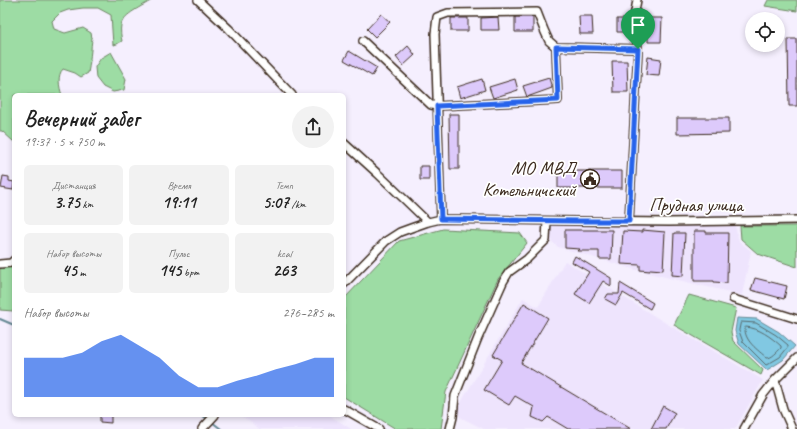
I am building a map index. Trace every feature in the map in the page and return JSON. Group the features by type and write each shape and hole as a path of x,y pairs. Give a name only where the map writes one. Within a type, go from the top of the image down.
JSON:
{"street":[{"path":"198,0 229,29 290,93"},
{"path":"629,221 638,49 634,18 637,0"},
{"path":"441,219 435,34 437,17 448,13 537,12 549,41 556,47 638,49"},
{"path":"363,41 430,105 437,106 558,100 556,47"},
{"path":"346,145 428,222"},
{"name":"Прудная улица","path":"346,282 386,241 400,232 441,219 669,222 797,220"},
{"path":"450,429 455,396 478,338 503,282 509,272 526,259 546,240 547,221"},
{"path":"0,264 12,262"},
{"path":"732,299 797,319"},
{"path":"744,429 763,395 775,380 797,358"},
{"path":"775,380 783,409 792,429"},
{"path":"346,410 379,429"},
{"path":"202,429 213,417"}],"shaded area":[{"path":"551,225 735,226 739,241 751,251 742,295 640,271 558,247 550,240"},
{"path":"565,261 669,325 763,380 735,429 484,429 460,417 457,409 523,298 538,307"},
{"path":"243,417 332,417 351,429 260,429"}],"green space":[{"path":"0,0 152,0 125,17 121,25 122,41 113,45 111,15 98,8 83,8 68,10 60,13 52,21 54,29 65,33 83,28 91,33 92,42 88,73 81,77 75,73 63,69 59,78 61,93 12,93 12,140 2,131 0,131"},
{"path":"768,0 797,0 797,11 765,6"},
{"path":"111,52 126,79 124,90 113,92 103,87 96,78 95,67 101,58"},
{"path":"740,226 797,226 797,267 758,254 741,239"},
{"path":"443,229 520,233 527,243 498,279 446,392 441,429 396,429 346,398 346,297 399,241"},
{"path":"0,260 6,262 12,269 12,311 0,310"},
{"path":"689,295 736,308 731,332 733,341 763,370 761,375 674,325"}],"water":[{"path":"737,318 757,319 779,332 795,346 783,360 767,370 739,344 735,331"}],"building":[{"path":"381,14 390,22 375,37 367,29"},
{"path":"579,16 592,16 593,34 580,34"},
{"path":"498,17 499,30 481,30 481,18"},
{"path":"515,17 533,17 533,32 515,32"},
{"path":"451,18 468,18 468,31 451,31"},
{"path":"648,18 662,18 661,42 648,42"},
{"path":"617,19 628,19 628,32 617,32"},
{"path":"788,39 797,39 797,106 789,106"},
{"path":"408,46 415,55 403,66 396,57"},
{"path":"349,51 377,68 372,76 344,60"},
{"path":"648,57 661,59 659,76 646,75"},
{"path":"612,61 627,61 628,92 613,92"},
{"path":"549,78 552,88 527,97 523,86"},
{"path":"482,79 485,90 460,98 457,87"},
{"path":"515,79 518,90 493,98 489,87"},
{"path":"449,114 459,114 459,169 450,169"},
{"path":"677,118 729,118 729,133 677,134"},
{"path":"420,166 429,166 429,180 420,180"},
{"name":"МО МВД Котельничский","path":"558,171 622,171 622,188 558,188"},
{"path":"3,176 9,177 9,181 12,182 12,190 1,188"},
{"path":"565,230 612,230 611,259 599,259 599,251 578,251 580,249 565,248"},
{"path":"642,230 665,232 663,270 640,270 640,265 621,264 623,231 642,232"},
{"path":"694,231 706,231 706,233 728,233 727,283 714,281 694,281"},
{"path":"674,233 685,233 683,276 672,275"},
{"path":"575,256 611,278 611,286 603,281 589,303 575,294 589,272 572,262"},
{"path":"755,278 787,286 784,299 751,290"},
{"path":"620,283 653,303 650,309 623,293 616,305 605,299 608,294 619,294"},
{"path":"524,303 548,318 521,363 631,429 568,429 548,417 543,422 532,417 534,407 515,396 509,405 484,390 502,360 493,355"},
{"path":"663,406 675,413 666,429 651,429"},
{"path":"100,417 111,417 111,423 100,422"}],"waterway":[{"path":"0,319 12,324"},
{"path":"204,417 208,419"},
{"path":"212,422 221,429"}],"place":[{"name":"МО МВД Котельничский","path":"590,179"}],"route":[{"path":"556,47 638,49 629,221 441,219 437,106 558,100 556,47"}]}
